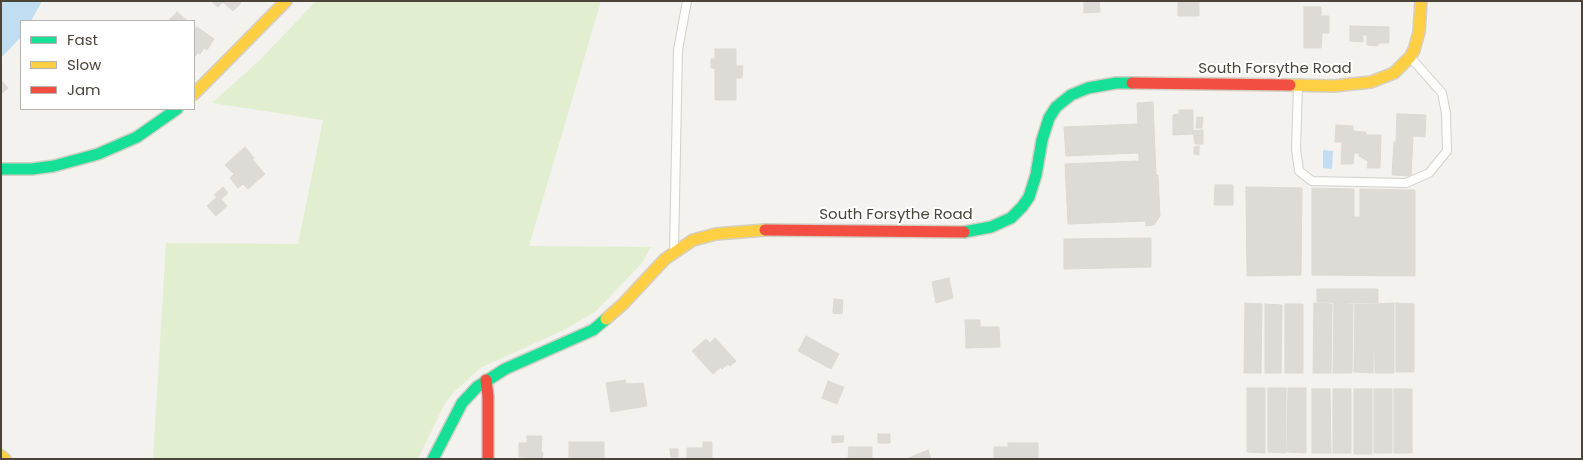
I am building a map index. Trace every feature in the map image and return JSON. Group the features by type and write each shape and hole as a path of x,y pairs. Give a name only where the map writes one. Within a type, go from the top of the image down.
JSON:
{"street":[{"path":"195,93 286,1"},
{"name":"South Forsythe Road","path":"434,459 462,403 486,380 593,330 623,304 658,266 674,252 693,240 740,231 962,232 992,227 1007,220 1019,211 1025,203 1034,183 1049,118 1060,102 1079,91 1098,86 1126,83 1342,86 1371,82 1394,73 1410,57 1419,32 1421,1"},
{"path":"1,169 32,169 54,166 98,154 137,137 176,110"},
{"path":"486,380 488,396 488,459"},
{"path":"1,456 5,459"}],"lane":[{"path":"674,252 678,50 686,1"},
{"path":"1298,86 1296,149 1299,171 1312,181 1406,183 1429,173 1447,151 1446,113 1442,93 1410,57"}],"green space":[{"path":"316,1 601,1 529,246 651,247 642,263 595,312 564,330 480,368 453,393 444,405 418,459 153,459 166,243 298,244 323,120 212,103 261,59"}],"water":[{"path":"1,1 42,1 32,20 20,20 20,38 1,58"},
{"path":"1323,150 1333,151 1332,169 1323,168"}],"building":[{"path":"211,1 240,1 241,3 233,11 223,2 218,7"},
{"path":"1084,1 1099,1 1100,12 1084,13"},
{"path":"1178,1 1199,1 1199,16 1178,16"},
{"path":"1304,7 1321,7 1321,16 1329,16 1329,33 1322,33 1321,48 1304,48"},
{"path":"177,12 187,20 169,20"},
{"path":"1350,26 1389,27 1389,43 1378,43 1378,46 1367,45 1367,35 1363,35 1363,42 1350,41"},
{"path":"197,27 214,39 207,50 204,48 200,54 198,53 195,56 195,30"},
{"path":"715,49 736,49 736,66 743,66 742,78 736,78 736,100 715,100 715,68 711,68 711,59 715,59"},
{"path":"1,80 8,88 1,94"},
{"path":"1153,102 1160,216 1154,225 1146,226 1146,221 1068,224 1065,164 1139,161 1139,153 1066,156 1064,127 1138,124 1137,103"},
{"path":"1179,110 1193,110 1193,134 1173,135 1173,115 1179,114"},
{"path":"1397,114 1426,115 1425,137 1413,136 1411,176 1392,175"},
{"path":"1197,117 1203,117 1202,128 1196,128"},
{"path":"1336,125 1353,126 1353,131 1366,132 1366,135 1381,135 1380,168 1367,168 1368,161 1359,156 1359,153 1354,153 1353,164 1341,164 1342,142 1335,142"},
{"path":"1203,130 1203,144 1195,144 1193,131"},
{"path":"1199,146 1199,155 1194,154 1194,147"},
{"path":"245,147 254,158 252,159 265,174 248,189 243,184 238,188 230,178 234,174 225,165"},
{"path":"1215,185 1233,185 1233,205 1214,205"},
{"path":"223,187 228,193 221,199 227,206 216,216 207,206 217,197 214,195"},
{"path":"1246,187 1302,188 1301,275 1247,276"},
{"path":"1312,188 1354,189 1354,217 1360,217 1360,189 1415,190 1415,276 1312,275"},
{"path":"1151,238 1151,267 1064,269 1064,239"},
{"path":"949,278 953,298 936,303 932,282"},
{"path":"1317,289 1378,289 1378,303 1317,302"},
{"path":"834,299 843,300 842,314 833,313"},
{"path":"1245,303 1262,304 1261,373 1244,373"},
{"path":"1314,303 1332,304 1331,373 1313,373"},
{"path":"1334,303 1353,304 1352,373 1333,373"},
{"path":"1394,303 1394,373 1375,373 1374,304"},
{"path":"1396,303 1414,304 1414,372 1396,372"},
{"path":"1265,304 1282,305 1281,373 1265,373"},
{"path":"1285,304 1303,304 1303,373 1285,373"},
{"path":"1355,304 1374,304 1373,373 1354,372"},
{"path":"965,320 980,320 980,327 999,327 1000,347 966,348"},
{"path":"806,336 839,354 831,369 798,351"},
{"path":"715,338 736,361 730,366 728,364 722,369 721,367 713,374 692,351 706,339 710,343"},
{"path":"625,380 626,384 643,383 647,406 611,412 606,383"},
{"path":"828,381 844,387 837,404 822,398"},
{"path":"1247,388 1265,388 1265,453 1247,452"},
{"path":"1268,388 1286,388 1286,453 1268,452"},
{"path":"1288,388 1306,388 1306,453 1287,452"},
{"path":"1312,389 1330,389 1331,453 1312,453"},
{"path":"1333,389 1351,389 1351,453 1333,453"},
{"path":"1354,389 1372,389 1372,454 1354,454"},
{"path":"1374,389 1392,389 1392,453 1374,453"},
{"path":"1394,389 1412,389 1412,453 1394,453"},
{"path":"878,434 890,434 890,443 878,443"},
{"path":"527,436 542,436 542,459 519,457 519,443 527,443"},
{"path":"832,436 844,436 843,442 832,443"},
{"path":"569,442 604,442 604,459 569,459"},
{"path":"703,442 712,442 712,459 687,459 687,448 703,448"},
{"path":"1008,443 1038,443 1038,459 994,459 994,447 1008,447"},
{"path":"849,447 872,447 872,459 841,459 848,458"},
{"path":"670,449 678,449 678,457 671,457"},
{"path":"928,450 931,459 906,459"}],"traffic: fast":[{"path":"964,232 991,227 1011,218 1022,207 1029,197 1036,175 1042,140 1049,118 1056,107 1071,95 1088,88 1116,83 1132,83"},
{"path":"1,169 32,169 54,166 98,154 137,137 176,110"},
{"path":"433,459 462,403 477,387 505,369 593,330 606,319"}],"traffic: slow":[{"path":"195,93 286,1"},
{"path":"1290,85 1334,86 1371,82 1394,73 1410,57 1414,50 1419,32 1421,1"},
{"path":"606,319 623,304 665,259 693,240 716,234 765,230"},
{"path":"1,456 5,459"}],"traffic: jam":[{"path":"1132,83 1290,85"},
{"path":"765,230 964,232"},
{"path":"486,380 488,396 488,459"}]}
